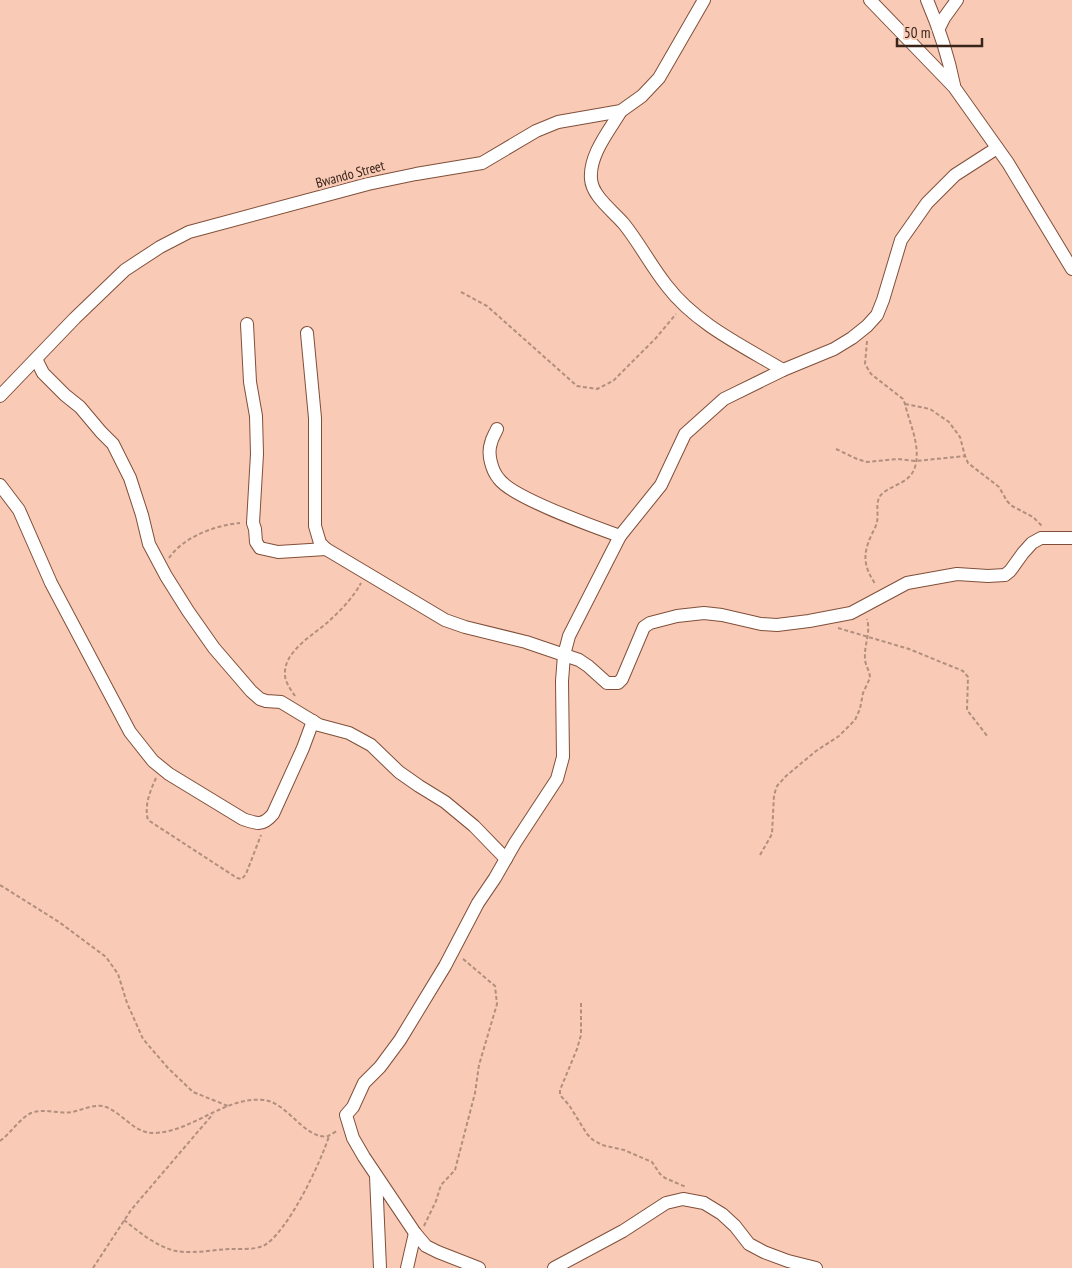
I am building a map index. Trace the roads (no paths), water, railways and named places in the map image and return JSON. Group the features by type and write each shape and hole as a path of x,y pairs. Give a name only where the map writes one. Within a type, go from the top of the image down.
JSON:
{"street":[{"name":"Bwando Street","path":"0,396 124,270 160,247 190,232 368,184 482,163 536,131 558,122 621,112 642,96 659,78 704,0"},
{"path":"870,0 954,87 1008,163 1072,269"},
{"path":"927,0 948,56 954,87"},
{"path":"939,28 957,0"},
{"path":"621,112 598,150 591,168 590,180 592,189 624,225 668,287 684,304 695,314 736,342 783,370"},
{"path":"479,1268 426,1246 376,1175 353,1138 346,1115 353,1107 364,1084 380,1067 400,1040 453,950 478,903 557,779 563,757 562,681 564,654 569,636 620,536 661,485 685,434 724,399 783,370 834,349 867,326 877,315 884,300 901,240 927,203 955,175 997,148"},
{"path":"247,324 250,382 256,416 257,454 253,524 256,542 260,548 278,552 326,549"},
{"path":"307,332 315,418 315,526 320,543 326,549 445,620 465,627 526,642 580,660 607,683 618,683 622,679 644,627 650,623 677,616 704,613 761,624 777,625 809,622 850,613 907,583 956,574 1004,575 1010,571 1032,543 1041,538 1072,538"},
{"path":"36,359 43,373 65,396 80,407 113,444 130,478 149,544 162,568 188,611 214,648 256,695 266,701 282,702 319,724 349,733 371,745 399,772 445,802 474,826 506,859"},
{"path":"497,429 490,445 492,465 499,480 513,490 533,500 620,536"},
{"path":"0,485 19,510 51,583 130,732 160,767 242,819 253,823 267,821 273,814 283,793 313,721"},
{"path":"376,1175 380,1268"},
{"path":"554,1268 623,1231 666,1203 683,1199 704,1203 722,1214 735,1226 749,1244 764,1252 788,1261 816,1268"},
{"path":"407,1268 417,1234"}]}
